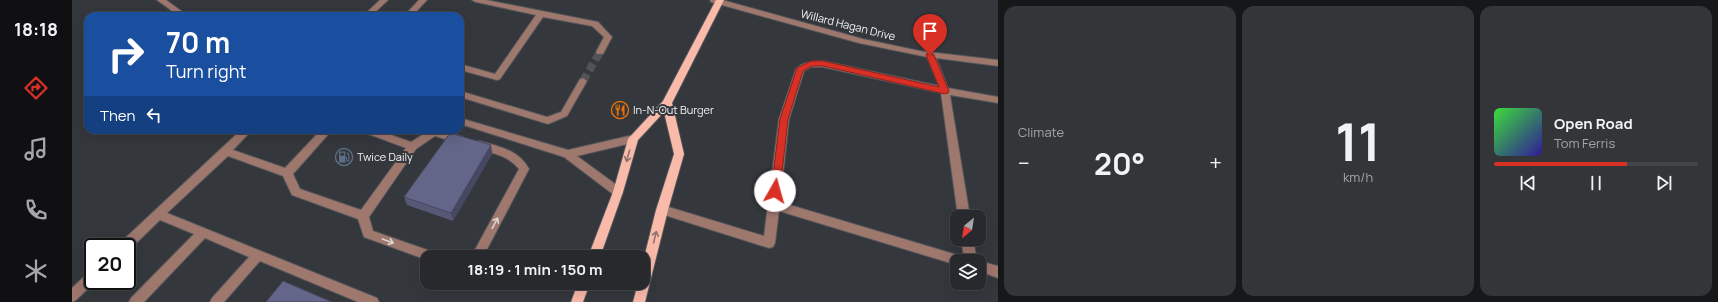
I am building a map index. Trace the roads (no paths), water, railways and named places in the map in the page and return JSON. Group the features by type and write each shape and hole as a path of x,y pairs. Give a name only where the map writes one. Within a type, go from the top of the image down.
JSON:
{"main road":[{"path":"597,250 618,192 633,139 667,103 717,0"},
{"path":"639,302 662,210 679,154 667,103"},
{"path":"577,302 581,290"}],"street":[{"path":"161,0 178,12"},
{"path":"371,12 384,0"},
{"path":"412,12 423,0"},
{"path":"476,0 595,24 608,37 600,52"},
{"name":"Willard Hagan Drive","path":"717,0 862,41 930,55 998,63"},
{"path":"464,68 497,77 541,14"},
{"path":"930,55 945,91 963,210"},
{"path":"662,210 769,243 784,119 800,69 811,64 823,64 945,91 998,100"},
{"path":"464,95 548,121 564,114 583,81"},
{"path":"464,122 568,154 618,192"},
{"path":"133,238 244,134"},
{"path":"287,174 323,134"},
{"path":"378,134 412,146"},
{"path":"363,216 412,146 431,134"},
{"path":"441,134 503,152 518,160 524,169 481,250"},
{"path":"568,154 633,139"},
{"path":"226,151 287,174 296,192 363,216"},
{"path":"774,205 950,258"},
{"path":"158,214 373,302"},
{"path":"363,216 368,234 420,253"},
{"path":"135,302 203,233"},
{"path":"216,302 258,255"},
{"path":"986,268 998,272"},
{"path":"72,296 84,285"}],"tunnel":[{"path":"583,81 600,52"}],"place":[{"name":"In-N-Out Burger","path":"620,110"},
{"name":"Twice Daily","path":"344,157"}]}
